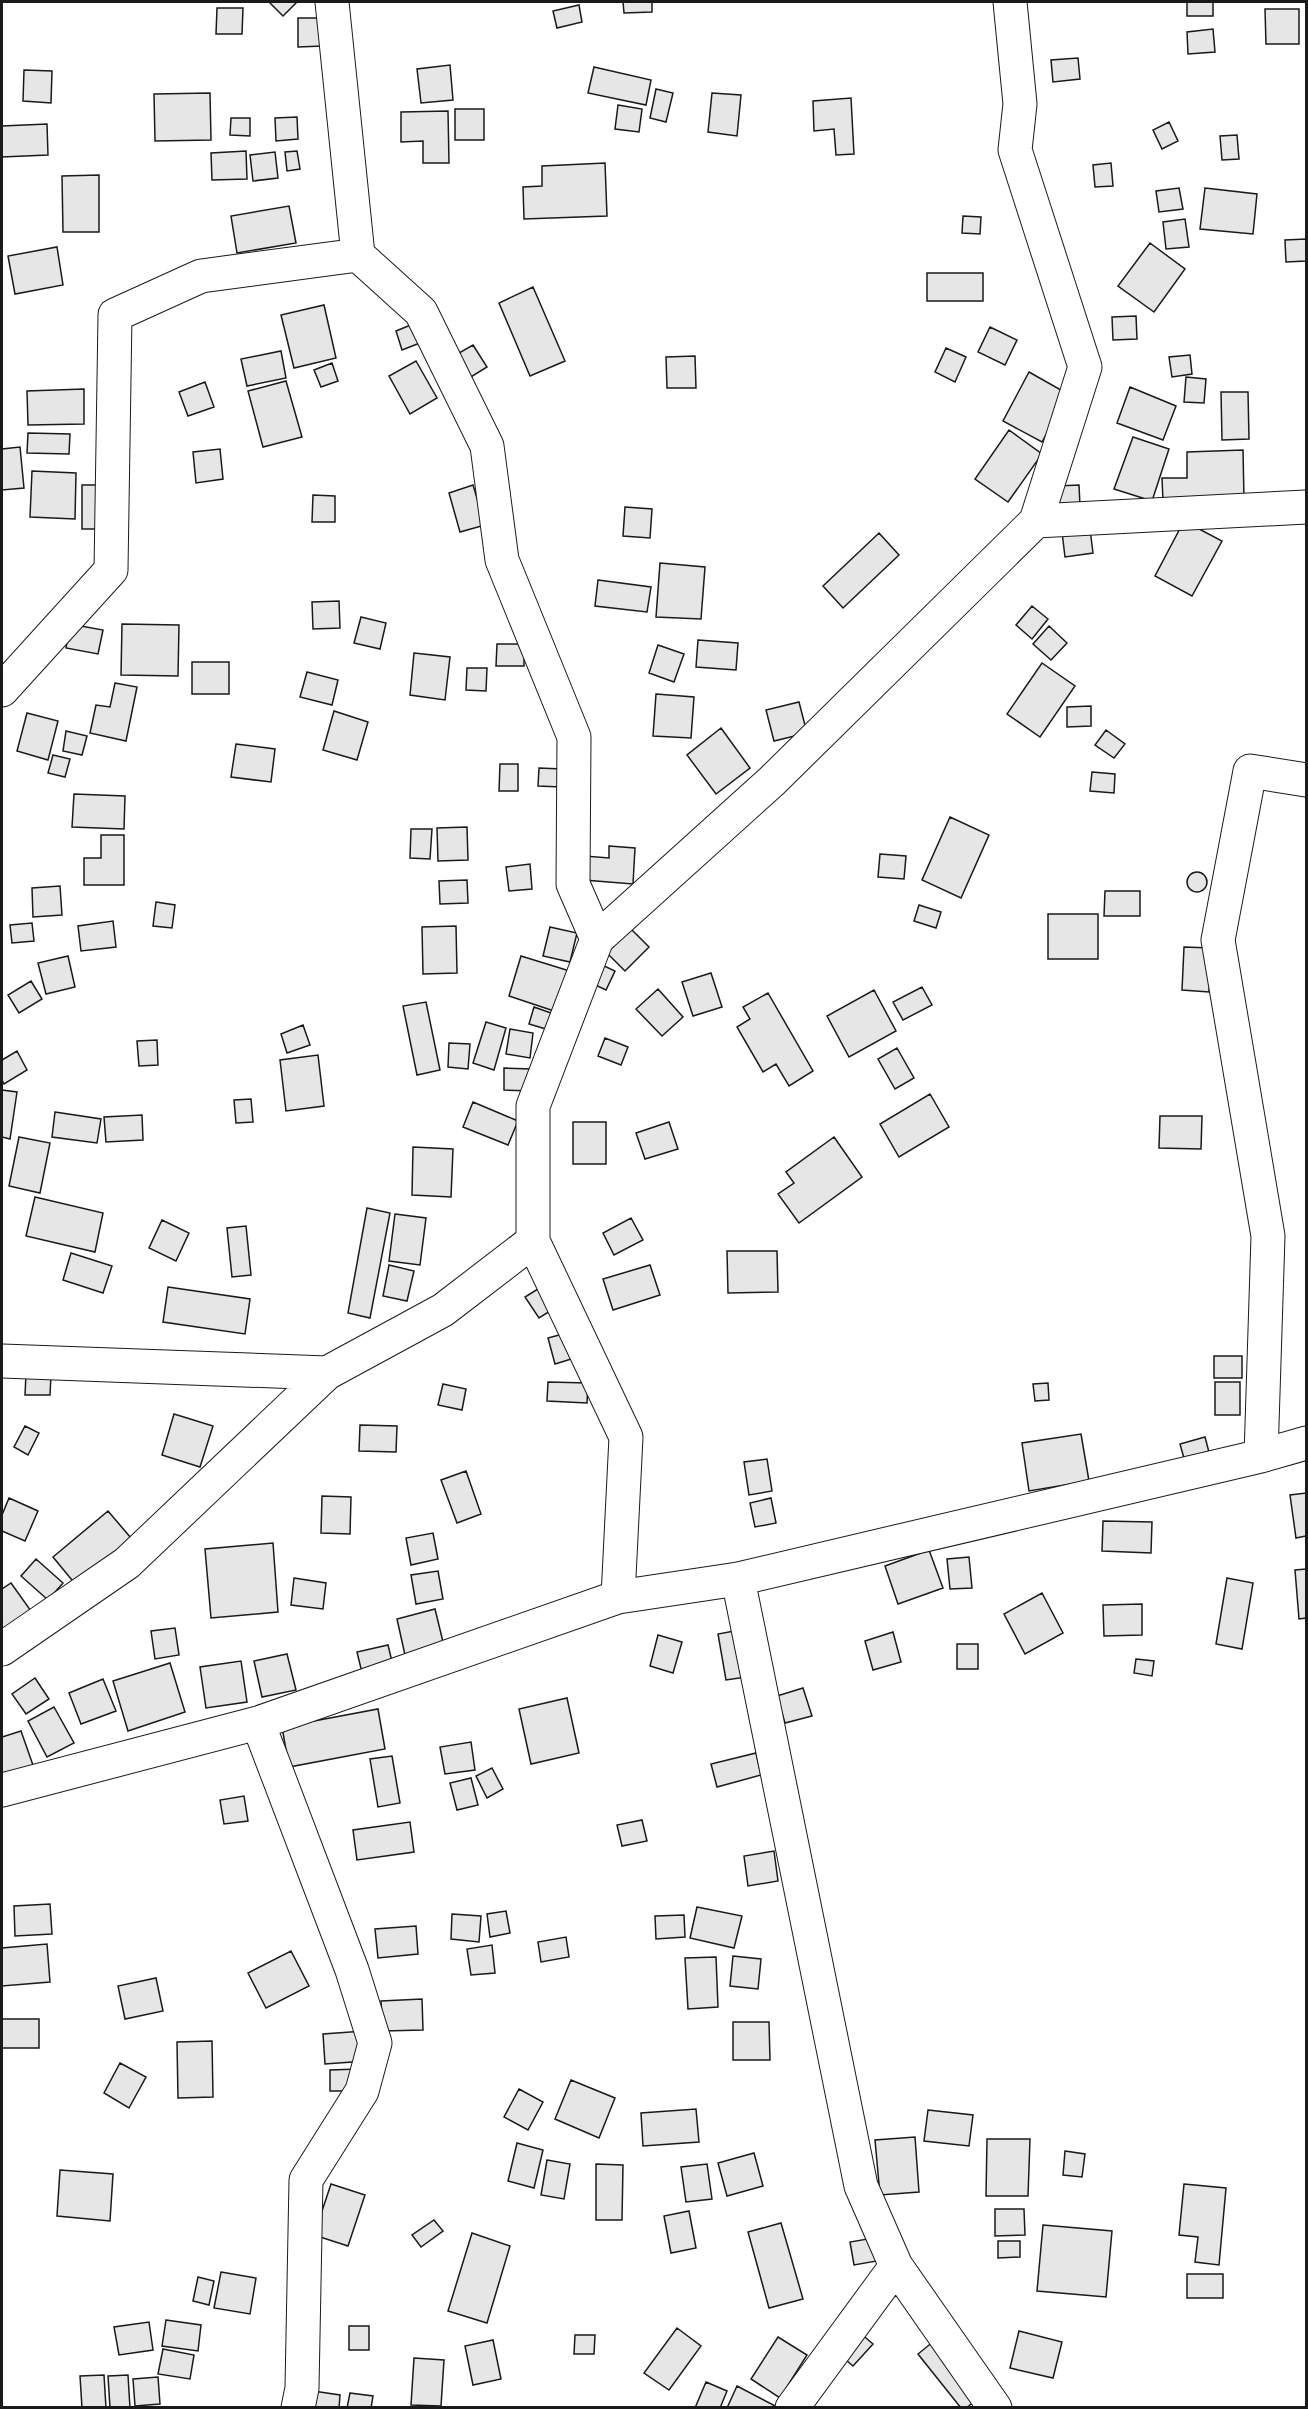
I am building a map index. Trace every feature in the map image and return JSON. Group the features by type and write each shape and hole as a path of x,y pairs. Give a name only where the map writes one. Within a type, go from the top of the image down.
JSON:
{"street":[{"path":"332,2 358,255 421,312 487,446 502,560 574,737 573,884 597,939"},
{"path":"618,1597 627,1437 533,1241 533,1106 597,939 772,781 1036,521 1085,367 1015,150 1020,104 1010,2"},
{"path":"2,690 111,570 115,315 201,276 358,255"},
{"path":"1036,521 1306,507"},
{"path":"1261,1456 1268,1236 1218,940 1250,771 1306,780"},
{"path":"2,1649 127,1563 327,1373 442,1310 533,1241"},
{"path":"2,1361 327,1373"},
{"path":"2,1790 258,1723 618,1597 738,1579 1261,1456 1306,1443"},
{"path":"738,1579 861,2186 896,2266 995,2408"},
{"path":"258,1723 352,1970 375,2043 362,2091 306,2180 302,2388 298,2408"},
{"path":"792,2408 896,2266"}],"building":[{"path":"269,2 297,2 283,16"},
{"path":"623,2 652,2 652,12 624,13"},
{"path":"1187,2 1213,2 1213,16 1187,16"},
{"path":"579,5 582,22 557,28 553,11"},
{"path":"217,8 243,8 242,34 216,34"},
{"path":"1265,9 1299,9 1299,44 1266,44"},
{"path":"298,18 323,18 323,46 298,47"},
{"path":"1213,29 1215,52 1188,54 1187,32"},
{"path":"1078,58 1080,79 1053,82 1051,60"},
{"path":"450,65 453,100 421,103 417,69"},
{"path":"594,67 651,80 646,105 588,93"},
{"path":"24,70 52,71 51,103 23,101"},
{"path":"656,89 673,93 666,122 650,118"},
{"path":"210,93 211,140 155,141 154,94"},
{"path":"712,93 741,95 737,136 708,132"},
{"path":"851,98 854,154 836,155 834,129 814,131 813,101"},
{"path":"618,105 642,109 639,132 615,129"},
{"path":"455,109 484,109 484,140 455,140"},
{"path":"448,111 449,163 423,163 423,141 401,142 401,112"},
{"path":"297,117 298,139 276,141 275,118"},
{"path":"231,118 250,118 250,136 230,135"},
{"path":"1169,122 1178,141 1162,149 1153,130"},
{"path":"47,124 48,155 2,157 2,126"},
{"path":"1237,135 1239,159 1222,160 1220,136"},
{"path":"246,151 247,179 212,180 211,153"},
{"path":"297,151 300,169 287,171 285,152"},
{"path":"275,152 278,178 253,181 250,155"},
{"path":"605,163 607,216 524,219 523,187 542,186 542,166"},
{"path":"1111,163 1113,186 1095,187 1093,165"},
{"path":"99,175 99,232 63,232 62,176"},
{"path":"1179,188 1183,209 1159,212 1156,191"},
{"path":"1205,188 1257,194 1253,234 1200,229"},
{"path":"289,206 296,243 237,253 231,216"},
{"path":"963,216 981,217 980,234 962,233"},
{"path":"1185,219 1189,247 1166,249 1163,222"},
{"path":"1306,239 1306,261 1286,262 1285,240"},
{"path":"1150,243 1185,269 1154,312 1118,286"},
{"path":"57,247 63,285 15,294 8,256"},
{"path":"927,273 983,273 983,301 927,301"},
{"path":"533,287 565,361 530,376 499,303"},
{"path":"324,305 336,358 294,368 281,315"},
{"path":"1136,316 1137,339 1113,340 1112,317"},
{"path":"418,322 425,341 402,350 396,331"},
{"path":"990,327 1017,340 1005,365 978,352"},
{"path":"473,345 487,367 466,380 452,357"},
{"path":"946,348 966,357 955,382 935,372"},
{"path":"281,351 286,378 247,386 241,359"},
{"path":"1190,355 1192,374 1172,377 1169,357"},
{"path":"695,356 696,388 667,388 666,357"},
{"path":"416,361 437,398 410,414 389,376"},
{"path":"332,363 338,381 321,387 314,370"},
{"path":"1029,372 1068,394 1042,442 1003,421"},
{"path":"1186,377 1206,379 1204,403 1184,402"},
{"path":"286,381 302,437 263,447 248,391"},
{"path":"205,382 214,407 188,416 179,392"},
{"path":"1130,387 1176,406 1163,440 1117,423"},
{"path":"84,389 84,424 28,425 27,391"},
{"path":"1221,392 1248,392 1249,439 1222,440"},
{"path":"1009,430 1042,454 1008,502 975,479"},
{"path":"28,433 70,434 69,454 27,453"},
{"path":"1133,437 1169,449 1152,501 1114,489"},
{"path":"20,447 24,488 2,490 2,449"},
{"path":"220,449 223,479 196,483 193,452"},
{"path":"1243,450 1244,500 1163,501 1162,478 1187,478 1187,452"},
{"path":"32,471 76,473 75,519 30,517"},
{"path":"82,485 101,485 101,529 82,529"},
{"path":"473,485 485,525 460,532 449,493"},
{"path":"1079,485 1080,506 1057,507 1057,486"},
{"path":"313,495 335,496 335,522 312,522"},
{"path":"625,507 652,509 650,538 623,536"},
{"path":"1184,521 1222,541 1192,596 1155,576"},
{"path":"1090,529 1093,553 1065,557 1062,532"},
{"path":"879,533 899,555 843,608 823,586"},
{"path":"660,563 705,567 701,619 656,617"},
{"path":"598,580 651,587 647,612 595,606"},
{"path":"339,601 340,628 313,629 312,602"},
{"path":"1032,606 1048,619 1032,639 1016,625"},
{"path":"361,617 386,623 380,649 354,643"},
{"path":"70,624 103,630 98,654 66,648"},
{"path":"122,624 179,625 178,676 121,675"},
{"path":"1049,626 1067,643 1051,660 1033,644"},
{"path":"698,640 738,643 736,670 696,667"},
{"path":"497,644 524,644 524,666 496,666"},
{"path":"658,645 684,654 674,682 649,673"},
{"path":"414,653 450,657 445,700 410,695"},
{"path":"192,662 229,662 229,694 192,694"},
{"path":"1042,663 1075,686 1040,737 1007,714"},
{"path":"467,668 487,668 486,691 466,690"},
{"path":"307,672 338,680 332,705 300,697"},
{"path":"115,683 137,687 126,741 90,733 96,705 110,707"},
{"path":"656,694 694,697 691,738 653,736"},
{"path":"799,702 807,733 774,741 766,710"},
{"path":"1091,706 1091,726 1067,727 1067,707"},
{"path":"334,711 368,722 357,760 323,750"},
{"path":"27,713 58,721 48,760 17,751"},
{"path":"721,728 750,768 716,794 687,755"},
{"path":"1106,730 1125,744 1114,758 1095,745"},
{"path":"66,731 87,736 82,755 63,751"},
{"path":"236,744 275,749 271,782 231,777"},
{"path":"53,755 70,759 65,777 48,773"},
{"path":"500,764 518,764 518,791 499,791"},
{"path":"539,768 562,769 561,787 538,786"},
{"path":"1092,772 1115,774 1114,793 1090,791"},
{"path":"74,794 125,796 124,829 72,827"},
{"path":"950,817 989,835 961,898 922,880"},
{"path":"467,827 468,860 438,861 437,828"},
{"path":"411,829 432,829 430,859 410,858"},
{"path":"101,835 124,835 124,885 84,885 84,858 101,858"},
{"path":"609,846 635,848 633,884 584,880 585,856 609,858"},
{"path":"880,854 906,856 904,879 878,877"},
{"path":"530,864 532,889 509,891 506,867"},
{"path":"1197,872 1204,875 1207,882 1204,889 1197,892 1190,889 1187,882 1190,875"},
{"path":"467,880 468,903 440,904 439,881"},
{"path":"60,886 62,915 33,917 32,888"},
{"path":"1105,891 1140,891 1140,916 1104,916"},
{"path":"156,902 175,905 172,928 153,926"},
{"path":"919,905 941,912 936,928 914,921"},
{"path":"1048,914 1098,914 1098,959 1048,959"},
{"path":"113,921 116,947 81,951 78,926"},
{"path":"32,923 34,941 12,943 10,925"},
{"path":"456,926 457,973 423,974 422,927"},
{"path":"550,927 577,933 570,962 543,956"},
{"path":"630,928 649,947 625,971 607,953"},
{"path":"1184,947 1211,948 1209,992 1182,990"},
{"path":"68,956 75,987 46,994 38,963"},
{"path":"521,956 573,972 560,1013 509,996"},
{"path":"598,963 615,971 606,990 589,982"},
{"path":"711,973 722,1007 693,1016 682,982"},
{"path":"31,981 42,999 19,1013 8,995"},
{"path":"922,987 932,1005 903,1020 893,1002"},
{"path":"658,989 683,1017 662,1036 636,1009"},
{"path":"874,990 896,1031 849,1057 827,1016"},
{"path":"768,993 813,1071 789,1086 776,1064 763,1072 737,1027 750,1019 743,1007"},
{"path":"426,1002 440,1070 417,1075 403,1006"},
{"path":"534,1007 551,1013 546,1029 529,1024"},
{"path":"486,1022 506,1028 494,1070 473,1063"},
{"path":"303,1025 310,1045 287,1053 281,1034"},
{"path":"510,1029 533,1033 530,1058 506,1054"},
{"path":"605,1038 628,1047 621,1065 598,1056"},
{"path":"157,1040 158,1065 139,1066 137,1041"},
{"path":"449,1043 470,1044 468,1069 448,1067"},
{"path":"897,1048 914,1078 895,1089 878,1059"},
{"path":"17,1051 27,1070 4,1084 2,1060"},
{"path":"318,1055 324,1106 286,1111 280,1060"},
{"path":"504,1068 532,1069 532,1091 504,1090"},
{"path":"2,1090 17,1092 10,1139 2,1137"},
{"path":"930,1094 949,1127 899,1157 880,1124"},
{"path":"251,1099 253,1122 236,1123 234,1100"},
{"path":"473,1102 518,1121 508,1145 463,1127"},
{"path":"55,1112 101,1119 97,1143 52,1137"},
{"path":"142,1115 143,1140 106,1142 104,1117"},
{"path":"1160,1116 1202,1116 1201,1149 1159,1148"},
{"path":"573,1122 606,1122 606,1164 573,1164"},
{"path":"669,1122 678,1149 645,1159 636,1133"},
{"path":"19,1137 50,1143 40,1193 9,1186"},
{"path":"834,1137 862,1177 799,1223 778,1194 794,1183 786,1172"},
{"path":"413,1147 453,1149 451,1197 412,1195"},
{"path":"35,1197 103,1213 95,1252 26,1236"},
{"path":"367,1208 390,1213 370,1318 348,1313"},
{"path":"395,1214 426,1218 420,1265 389,1261"},
{"path":"631,1218 643,1240 614,1255 603,1233"},
{"path":"162,1220 189,1233 176,1261 149,1248"},
{"path":"246,1226 251,1275 232,1277 227,1228"},
{"path":"727,1251 777,1251 778,1292 728,1293"},
{"path":"71,1253 112,1266 103,1293 63,1280"},
{"path":"389,1265 414,1271 407,1301 383,1296"},
{"path":"650,1265 660,1295 613,1310 603,1279"},
{"path":"168,1287 250,1299 245,1334 163,1322"},
{"path":"541,1287 555,1308 539,1318 525,1297"},
{"path":"574,1331 581,1356 555,1364 548,1338"},
{"path":"1214,1356 1242,1356 1242,1378 1214,1378"},
{"path":"26,1374 51,1375 50,1395 25,1395"},
{"path":"548,1382 588,1383 587,1403 547,1401"},
{"path":"1215,1382 1240,1382 1240,1415 1215,1415"},
{"path":"1048,1383 1049,1400 1035,1401 1033,1384"},
{"path":"443,1384 466,1389 462,1410 438,1405"},
{"path":"174,1414 213,1426 200,1467 162,1455"},
{"path":"360,1425 397,1426 396,1452 359,1451"},
{"path":"25,1426 39,1433 28,1455 14,1447"},
{"path":"1081,1434 1089,1481 1029,1491 1022,1443"},
{"path":"1205,1437 1210,1456 1185,1462 1180,1444"},
{"path":"767,1459 772,1491 749,1495 744,1462"},
{"path":"466,1471 481,1514 457,1523 441,1480"},
{"path":"1306,1493 1306,1536 1296,1538 1290,1495"},
{"path":"322,1496 351,1497 350,1534 321,1533"},
{"path":"9,1498 38,1511 25,1541 2,1531 2,1515"},
{"path":"771,1498 776,1523 755,1527 750,1503"},
{"path":"108,1511 131,1538 76,1585 53,1557"},
{"path":"1103,1521 1152,1522 1151,1553 1102,1551"},
{"path":"433,1533 438,1559 411,1565 406,1538"},
{"path":"273,1543 278,1612 211,1618 205,1549"},
{"path":"929,1550 943,1588 898,1604 885,1566"},
{"path":"969,1557 972,1588 950,1589 947,1559"},
{"path":"36,1559 63,1583 48,1600 21,1576"},
{"path":"1306,1569 1306,1618 1299,1619 1295,1570"},
{"path":"438,1571 443,1599 416,1604 411,1575"},
{"path":"294,1578 326,1583 323,1609 291,1605"},
{"path":"1227,1578 1253,1583 1242,1649 1216,1644"},
{"path":"11,1583 31,1611 2,1632 2,1589"},
{"path":"1042,1593 1063,1633 1025,1654 1004,1614"},
{"path":"1142,1604 1142,1635 1104,1636 1103,1605"},
{"path":"435,1609 444,1646 405,1655 397,1619"},
{"path":"175,1628 179,1655 155,1659 151,1631"},
{"path":"745,1629 753,1676 726,1680 718,1634"},
{"path":"893,1632 901,1662 873,1670 865,1641"},
{"path":"658,1635 682,1642 673,1673 650,1666"},
{"path":"957,1644 978,1644 978,1669 957,1669"},
{"path":"388,1645 395,1674 364,1681 357,1652"},
{"path":"287,1654 296,1690 262,1697 254,1661"},
{"path":"1136,1659 1154,1661 1152,1676 1134,1673"},
{"path":"241,1661 247,1702 206,1708 200,1667"},
{"path":"170,1663 185,1712 128,1731 113,1681"},
{"path":"35,1678 49,1699 26,1714 12,1694"},
{"path":"103,1679 116,1711 81,1724 69,1693"},
{"path":"803,1688 812,1716 785,1723 777,1696"},
{"path":"567,1698 579,1753 531,1764 519,1709"},
{"path":"54,1707 74,1743 47,1757 28,1721"},
{"path":"378,1709 385,1749 289,1767 282,1727"},
{"path":"21,1731 34,1768 2,1779 2,1737"},
{"path":"471,1742 475,1770 445,1774 440,1747"},
{"path":"756,1753 761,1775 717,1787 711,1764"},
{"path":"392,1756 400,1803 378,1807 370,1759"},
{"path":"492,1768 503,1789 487,1798 476,1776"},
{"path":"471,1778 478,1805 457,1810 450,1783"},
{"path":"244,1796 248,1821 224,1824 220,1800"},
{"path":"642,1820 647,1841 622,1846 617,1825"},
{"path":"410,1822 414,1852 357,1860 353,1830"},
{"path":"774,1851 778,1881 748,1886 744,1856"},
{"path":"50,1904 52,1934 15,1936 14,1906"},
{"path":"697,1907 742,1916 734,1948 690,1938"},
{"path":"506,1911 510,1933 490,1937 487,1914"},
{"path":"452,1914 481,1916 479,1942 451,1939"},
{"path":"684,1915 685,1937 656,1939 655,1916"},
{"path":"416,1926 418,1954 378,1958 375,1929"},
{"path":"566,1937 569,1957 541,1962 538,1942"},
{"path":"47,1944 50,1982 2,1986 2,1948"},
{"path":"492,1945 495,1973 471,1975 467,1949"},
{"path":"291,1951 309,1986 266,2008 248,1973"},
{"path":"733,1956 761,1959 758,1989 730,1986"},
{"path":"716,1957 718,2007 688,2009 685,1958"},
{"path":"156,1978 163,2011 125,2019 118,1986"},
{"path":"422,1999 423,2030 383,2031 381,2001"},
{"path":"2,2019 39,2019 39,2048 2,2048"},
{"path":"733,2022 769,2022 770,2060 733,2060"},
{"path":"364,2031 366,2061 325,2064 323,2034"},
{"path":"212,2041 213,2097 178,2098 177,2042"},
{"path":"120,2063 146,2077 129,2108 104,2093"},
{"path":"358,2069 358,2091 330,2091 330,2070"},
{"path":"571,2080 615,2098 599,2138 555,2119"},
{"path":"519,2089 543,2102 528,2130 504,2117"},
{"path":"696,2109 699,2142 643,2146 641,2113"},
{"path":"928,2110 973,2115 969,2146 924,2141"},
{"path":"915,2137 919,2192 880,2195 875,2140"},
{"path":"987,2139 1030,2139 1028,2196 986,2196"},
{"path":"517,2143 543,2150 534,2188 508,2181"},
{"path":"1065,2151 1085,2154 1082,2177 1063,2175"},
{"path":"754,2153 763,2186 727,2196 718,2163"},
{"path":"547,2160 570,2164 564,2199 541,2195"},
{"path":"596,2164 623,2165 622,2220 596,2220"},
{"path":"707,2164 712,2199 686,2202 681,2167"},
{"path":"60,2170 113,2174 110,2221 57,2216"},
{"path":"331,2184 365,2195 348,2246 314,2235"},
{"path":"1184,2184 1226,2188 1219,2265 1195,2262 1198,2237 1179,2235"},
{"path":"995,2209 1024,2209 1025,2235 995,2236"},
{"path":"689,2211 696,2248 671,2253 664,2216"},
{"path":"434,2220 443,2231 421,2247 412,2235"},
{"path":"781,2223 803,2299 769,2308 748,2232"},
{"path":"1043,2225 1112,2231 1106,2297 1037,2291"},
{"path":"472,2233 510,2246 487,2323 448,2311"},
{"path":"873,2238 877,2261 854,2265 850,2242"},
{"path":"998,2241 1020,2241 1020,2257 998,2258"},
{"path":"221,2272 256,2278 250,2314 214,2308"},
{"path":"1187,2274 1223,2274 1223,2298 1187,2298"},
{"path":"198,2277 214,2281 209,2305 193,2301"},
{"path":"166,2320 201,2325 198,2351 162,2346"},
{"path":"149,2322 153,2350 119,2355 114,2327"},
{"path":"349,2326 369,2326 369,2350 349,2350"},
{"path":"677,2328 701,2346 669,2390 644,2373"},
{"path":"1019,2331 1062,2342 1053,2378 1010,2368"},
{"path":"859,2332 873,2344 853,2366 840,2355"},
{"path":"575,2335 595,2335 594,2354 574,2354"},
{"path":"778,2337 807,2355 780,2398 751,2379"},
{"path":"939,2337 984,2394 966,2408 961,2408 918,2354"},
{"path":"493,2340 501,2379 473,2385 465,2346"},
{"path":"163,2349 194,2355 190,2379 158,2374"},
{"path":"414,2358 444,2360 441,2406 411,2405"},
{"path":"104,2375 106,2408 82,2408 80,2376"},
{"path":"128,2375 130,2408 110,2408 108,2376"},
{"path":"158,2377 160,2404 135,2406 133,2379"},
{"path":"706,2382 727,2391 720,2408 695,2408"},
{"path":"737,2386 779,2408 727,2408"},
{"path":"313,2391 340,2395 339,2408 310,2408"},
{"path":"350,2393 373,2396 371,2408 347,2408"}]}
